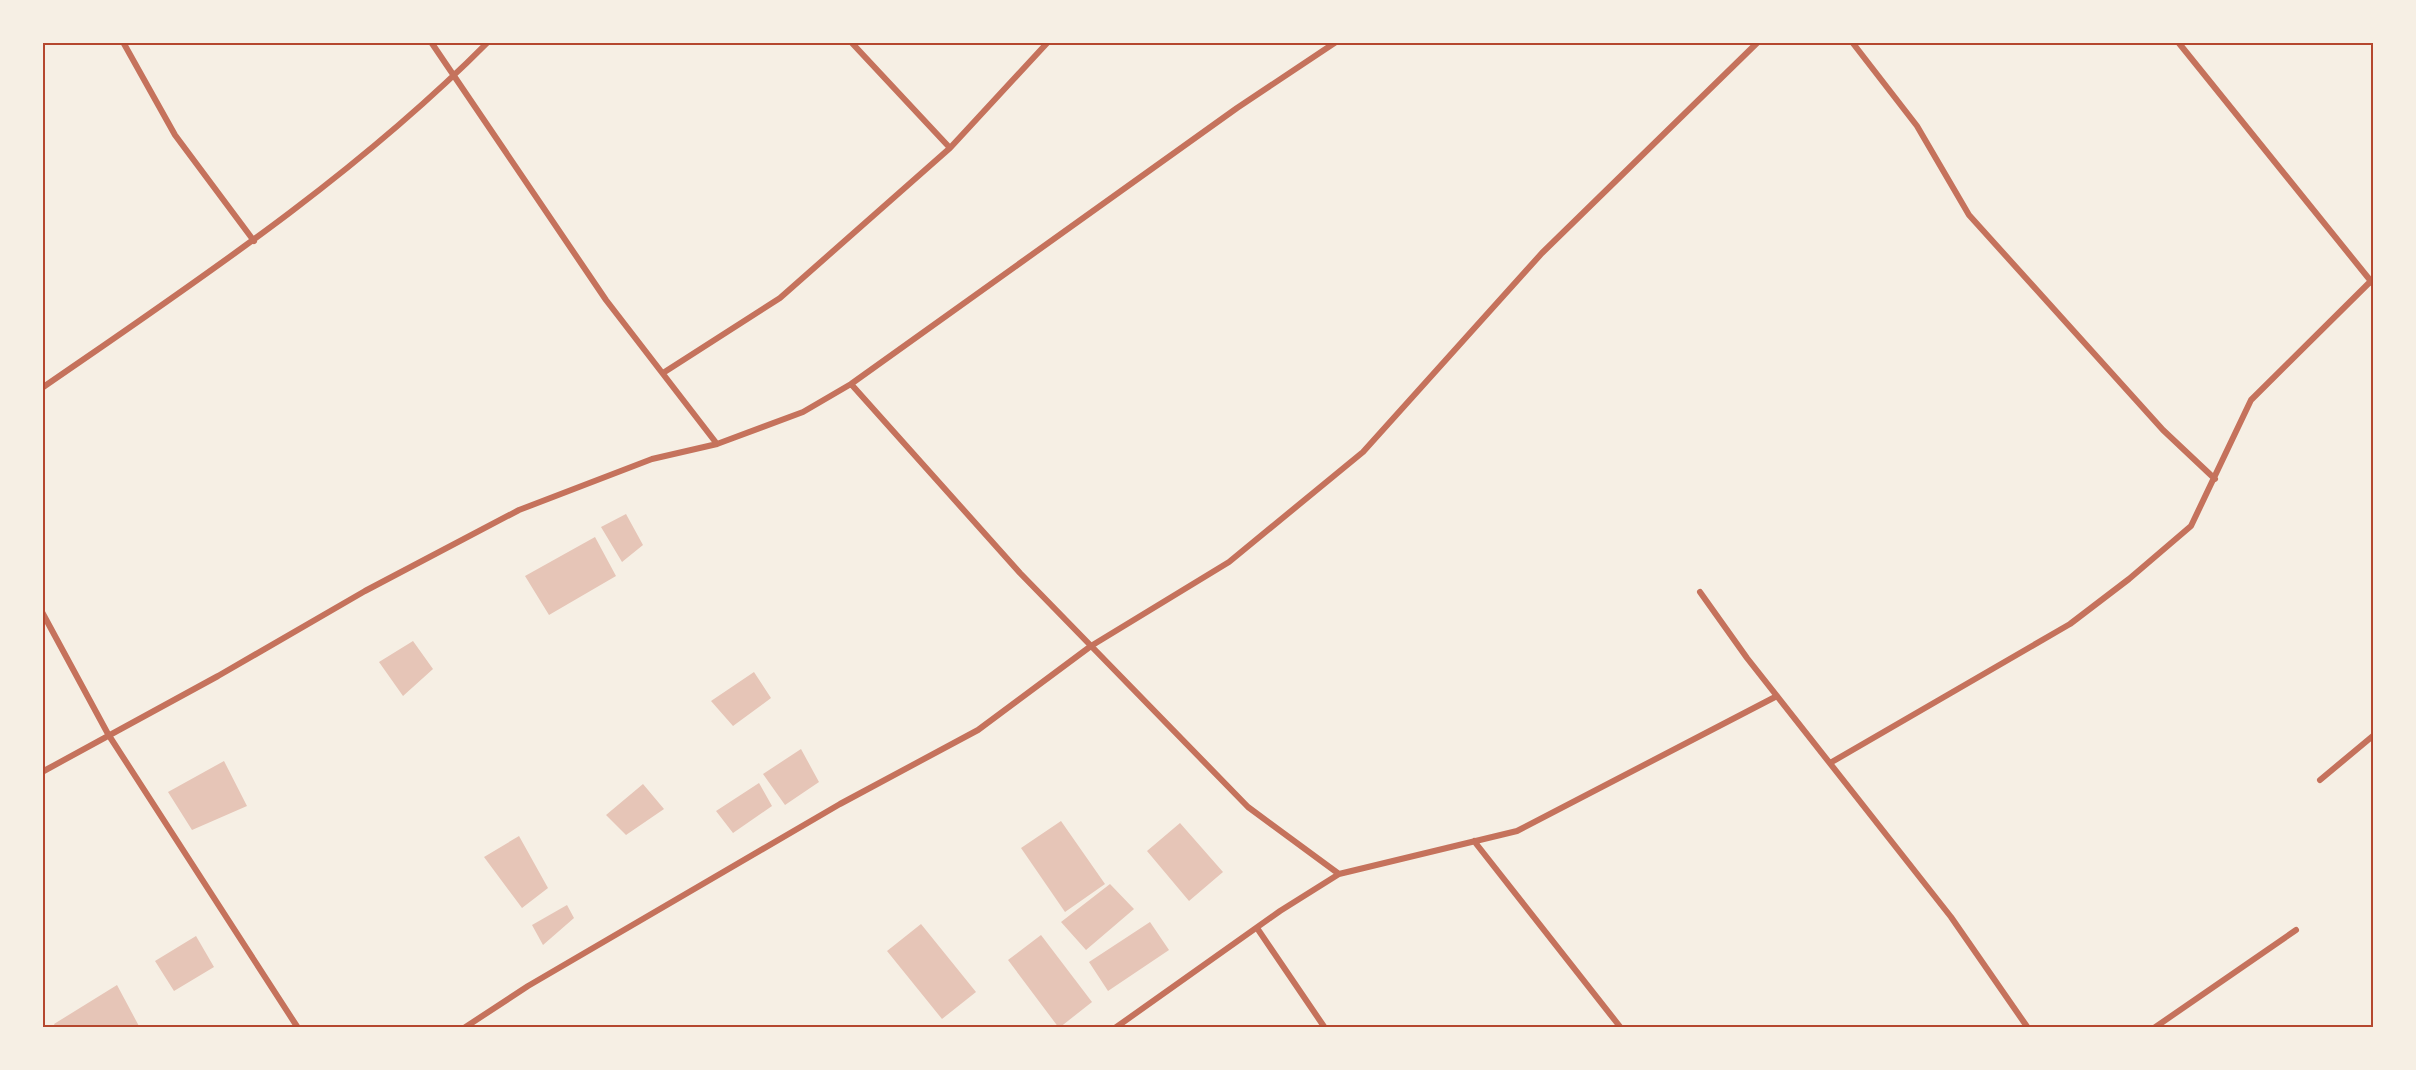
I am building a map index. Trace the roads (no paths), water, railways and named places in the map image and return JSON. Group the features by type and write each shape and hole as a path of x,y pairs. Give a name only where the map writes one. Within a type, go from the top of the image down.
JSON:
{"street":[{"path":"123,42 175,135 254,241"},
{"path":"431,42 606,300 717,444"},
{"path":"42,388 254,241 436,94 488,42"},
{"path":"851,42 950,148"},
{"path":"663,373 780,298 950,148 1048,42"},
{"path":"42,772 218,676 365,591 519,510 652,459 717,444 803,412 851,384 1227,115 1336,42"},
{"path":"464,1028 528,986 840,804 978,730 1091,646 1229,562 1363,452 1542,253 1758,42"},
{"path":"1852,42 1917,126 1969,214 2163,430 2215,479"},
{"path":"1830,763 2070,624 2129,579 2191,526 2251,400 2373,281 2178,42"},
{"path":"851,384 1020,573 1248,807 1339,874"},
{"path":"1700,591 1777,696 1951,917 2028,1028"},
{"path":"42,612 108,734 298,1028"},
{"path":"1115,1028 1257,928 1339,874 1517,831 1777,696"},
{"path":"2320,780 2374,735"},
{"path":"1474,841 1621,1028"},
{"path":"1257,928 1325,1028"},
{"path":"2154,1028 2296,930"}]}
